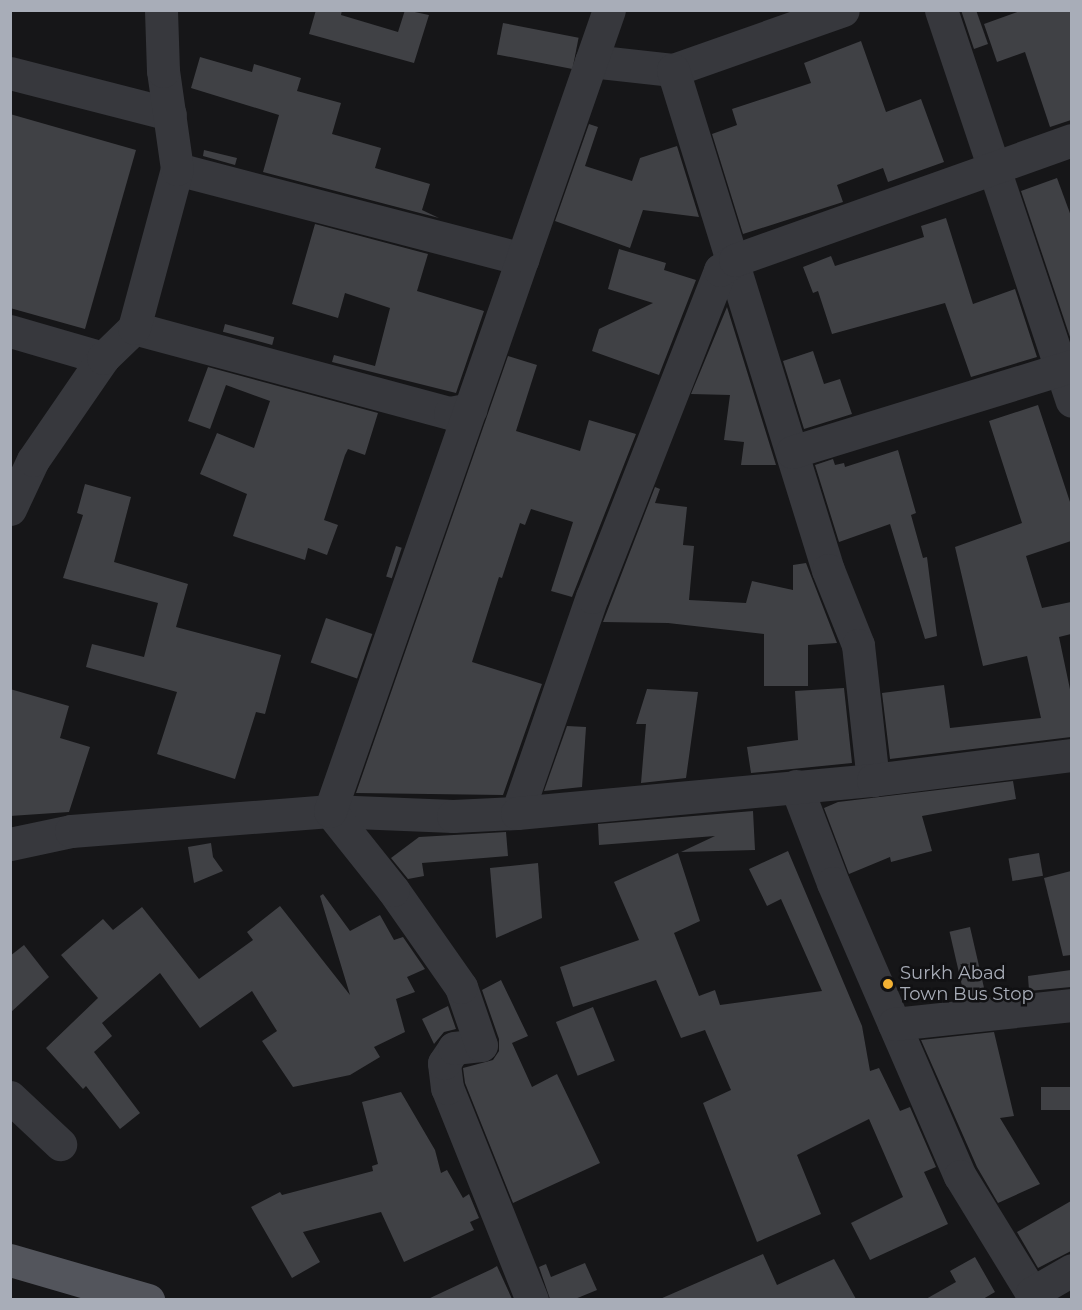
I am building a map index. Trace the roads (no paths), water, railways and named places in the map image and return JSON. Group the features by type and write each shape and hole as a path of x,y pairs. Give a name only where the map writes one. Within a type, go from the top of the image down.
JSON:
{"main road":[{"path":"10,1260 148,1299"}],"street":[{"path":"10,509 33,460 104,358 134,328 177,169 162,71 161,10"},
{"path":"330,811 609,10"},
{"path":"591,61 673,70 843,10"},
{"path":"941,10 1066,368 1071,401"},
{"path":"673,70 735,260 828,570 858,645 873,780"},
{"path":"10,73 170,114"},
{"path":"517,813 592,597 720,270 735,260 1071,140"},
{"path":"177,169 522,259"},
{"path":"134,328 450,413 471,409"},
{"path":"10,331 104,358"},
{"path":"792,452 1066,368"},
{"path":"10,844 70,831 330,811 453,816 517,813 873,780 1071,755"},
{"path":"796,786 833,883 960,1176 1034,1296 1071,1270"},
{"path":"330,811 393,890 461,987 481,1045 454,1048 444,1063 447,1088 532,1299"},
{"path":"894,1024 1071,1005"},
{"path":"10,1097 60,1144"}],"place":[{"name":"Surkh Abad Town Bus Stop","path":"888,984"}]}
